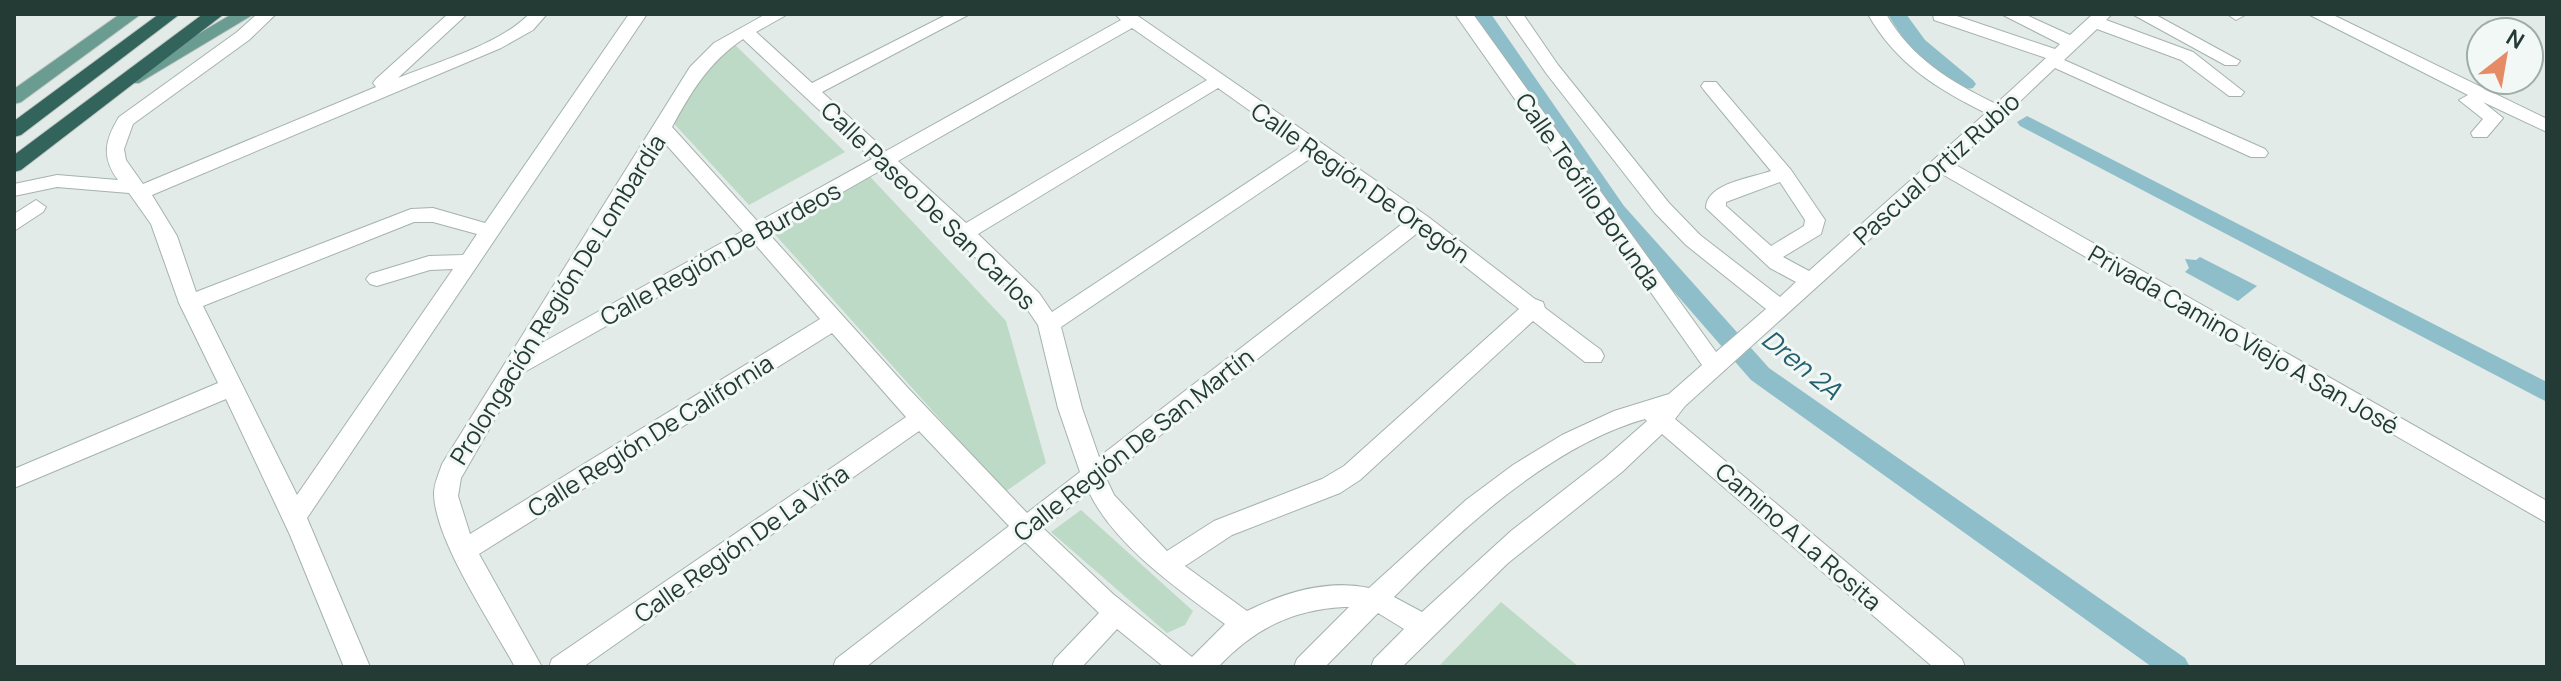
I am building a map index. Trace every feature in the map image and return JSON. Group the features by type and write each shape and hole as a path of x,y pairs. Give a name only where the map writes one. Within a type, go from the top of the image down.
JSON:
{"highway":[{"path":"94,70 143,14"},
{"path":"14,131 171,14"},
{"path":"14,165 215,14"}],"main road":[{"path":"14,98 132,14"},
{"path":"123,84 245,14"}],"street":[{"path":"267,14 243,36 126,121 114,138 114,151 121,172 156,214 190,303 295,517 357,667"},
{"path":"368,94 458,14"},
{"path":"14,190 57,181 135,190 495,44 527,26 538,14"},
{"path":"295,517 638,14"},
{"name":"Prolongación Región De Lombardía","path":"529,667 466,549 446,499 447,484 463,446 516,368 691,76 705,58 744,31 779,14"},
{"path":"810,91 961,14"},
{"name":"Calle Teófilo Borunda","path":"1464,14 1723,360"},
{"name":"Calle Teófilo Borunda","path":"1514,14 1552,69 1662,208 1774,315"},
{"path":"1877,14 1901,50 1916,64 1948,87 1998,112"},
{"path":"2010,14 2061,53"},
{"path":"2141,14 2231,61"},
{"path":"2317,14 2547,126"},
{"path":"1940,16 2061,53 2258,153"},
{"name":"Calle Región De Oregón","path":"1128,17 1420,221 1535,307 1593,356"},
{"name":"Calle Región De Burdeos","path":"516,368 885,161 1128,17"},
{"path":"2099,18 2187,56 2235,92"},
{"name":"Pascual Ortiz Rubio","path":"1384,667 1538,522 1631,450 1662,409 1774,315 2099,18"},
{"name":"Calle Paseo De San Carlos","path":"744,31 965,233 1031,298 1049,324 1070,408 1093,476 1105,501 1165,566 1245,624"},
{"path":"2433,70 2429,77 2432,80 2494,118 2480,133"},
{"path":"965,233 1218,81"},
{"path":"1710,86 1784,174 1817,225 1769,256"},
{"path":"662,128 920,419 1025,528 1114,614 1185,667"},
{"path":"1049,324 1313,148"},
{"name":"Privada Camino Viejo A San José","path":"1941,165 2547,513"},
{"path":"1784,174 1722,194 1716,201 1716,208 1769,256 1811,281"},
{"path":"14,224 36,207"},
{"path":"190,303 411,216 433,215 491,231"},
{"name":"Calle Región De San Martín","path":"846,667 1420,221"},
{"path":"377,279 429,263 469,262"},
{"path":"1165,566 1223,528 1331,486 1352,473 1535,307"},
{"name":"Calle Región De California","path":"466,549 834,321"},
{"path":"14,479 231,387"},
{"path":"1307,667 1374,600 1525,468 1594,428 1662,409"},
{"name":"Camino A La Rosita","path":"1662,409 1952,667"},
{"name":"Calle Región De La Viña","path":"562,667 920,419"},
{"path":"1200,667 1245,624 1284,606 1312,599 1344,597 1374,600 1423,627"},
{"path":"1065,667 1114,614"}],"green space":[{"path":"729,39 845,152 749,205 667,116"},
{"path":"859,165 1006,321 1046,463 1005,492 763,221"},
{"path":"1081,510 1193,611 1185,625 1167,633 1051,532"},
{"path":"1501,602 1579,667 1438,667"}],"water":[{"path":"2200,257 2257,286 2238,301 2185,272 2189,268 2185,259 2196,260"}],"waterway":[{"name":"Dren 2A","path":"1482,14 1616,211 1760,374 2175,667"},
{"path":"1897,14 1918,44 1966,84"},
{"path":"2027,122 2547,393"}]}
